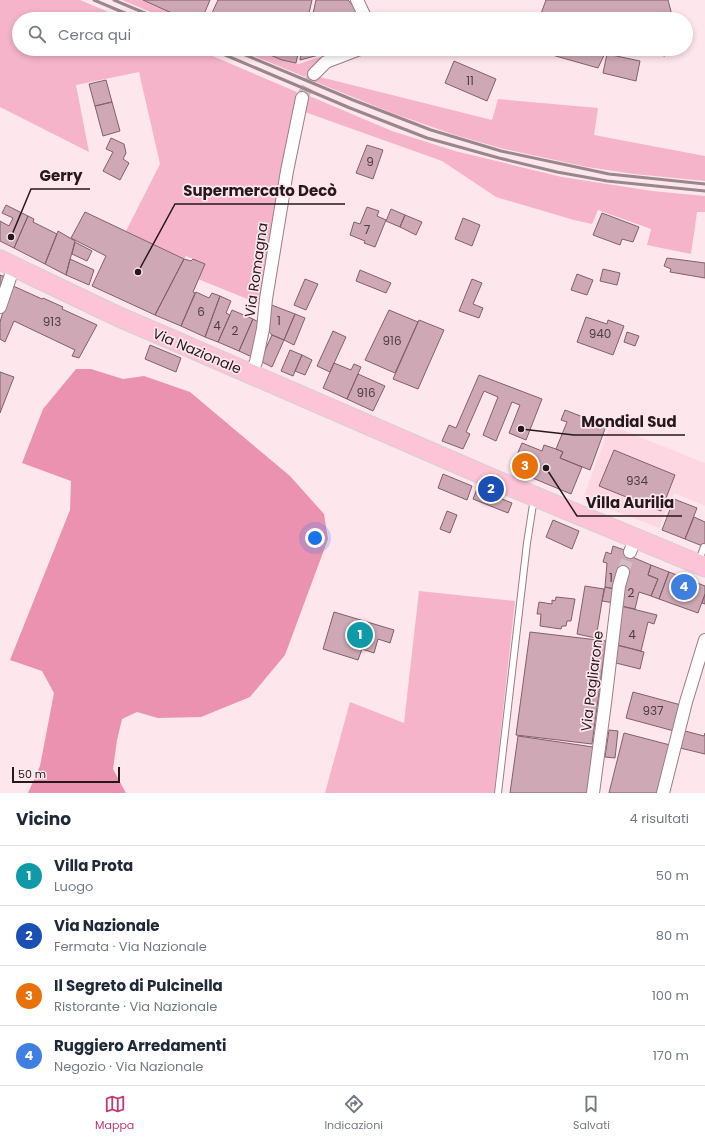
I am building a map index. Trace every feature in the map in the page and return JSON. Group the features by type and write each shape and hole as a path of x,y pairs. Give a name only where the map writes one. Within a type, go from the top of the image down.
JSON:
{"main road":[{"name":"Via Nazionale","path":"7,263 119,317 534,497 633,545 701,566"}],"street":[{"path":"357,0 363,12"},
{"path":"314,74 326,62 342,56"},
{"name":"Via Romagna","path":"250,374 256,362 263,330 266,299 287,170 302,98"},
{"path":"0,307 7,263"},
{"name":"Via Pagliarone","path":"592,793 605,703 619,586 623,572"},
{"path":"662,793 686,702 705,640"}],"lane":[{"path":"498,793 527,543 534,497"},
{"path":"701,566 704,547"}],"shaded area":[{"path":"0,0 80,0 108,12 12,12 12,56 212,56 297,92 284,158 262,305 198,279 205,264 186,256 184,259 126,231 160,164 139,72 76,85 89,152 0,107"},
{"path":"122,0 143,0 170,12 150,12"},
{"path":"254,56 273,56 299,64 323,56 305,77"},
{"path":"320,77 492,120 498,99 598,108 594,135 705,156 705,181 634,174 587,167 504,149 455,135 392,113 316,82"},
{"path":"307,95 392,131 455,151 562,177 652,191 705,196 705,212 697,212 691,254 647,245 651,229 598,210 592,224 496,197 442,161 302,111"},
{"path":"76,369 91,369 123,379 144,376 190,392 290,476 324,514 328,539 285,655 250,697 201,717 158,718 137,712 122,719 117,740 113,769 126,793 28,793 40,766 54,693 42,671 10,660 70,510 71,481 22,463 43,409"},
{"path":"610,425 705,463 705,506 674,493 659,528 583,499"},
{"path":"419,591 515,601 494,793 325,793 350,702 404,723"}],"building":[{"path":"143,0 210,0 205,12 170,12"},
{"path":"218,0 312,0 309,12 212,12"},
{"path":"316,0 348,0 357,12 313,12"},
{"path":"546,0 668,0 671,12 542,12"},
{"path":"273,56 298,56 296,63"},
{"path":"301,56 315,56 300,60"},
{"path":"556,56 604,56 598,68"},
{"path":"607,56 616,56 640,61 636,81 603,73"},
{"path":"454,61 496,79 487,101 445,83"},
{"path":"106,80 112,102 95,106 89,84"},
{"path":"112,102 120,131 103,136 95,106"},
{"path":"111,138 124,144 126,153 123,159 129,163 120,180 103,171 113,152 106,149"},
{"path":"367,145 383,150 373,179 356,173"},
{"path":"6,205 28,216 14,248 0,241 0,221 9,226 13,218 2,213"},
{"path":"367,207 379,211 377,216 386,220 375,247 350,235 354,222 360,224"},
{"path":"391,209 405,215 400,227 386,221"},
{"path":"85,212 184,259 155,315 92,286 106,256 71,238"},
{"path":"602,213 639,227 633,242 622,239 620,245 593,235"},
{"path":"405,215 422,222 416,235 400,227"},
{"path":"28,216 34,219 33,222 57,234 45,264 14,248"},
{"path":"463,218 480,225 472,246 455,239"},
{"path":"58,231 75,241 66,275 45,264"},
{"path":"75,242 92,251 87,261 72,254"},
{"path":"667,258 705,263 705,278 670,272 671,269 664,266"},
{"path":"70,259 94,270 89,285 66,275"},
{"path":"184,259 191,261 193,259 205,264 181,326 155,315"},
{"path":"603,269 620,273 617,285 600,281"},
{"path":"360,270 391,283 386,293 356,281"},
{"path":"577,274 593,280 587,295 571,290"},
{"path":"0,275 5,277 0,291"},
{"path":"305,279 318,284 306,310 294,305"},
{"path":"472,279 482,283 473,304 483,308 479,318 459,311"},
{"path":"11,285 63,307 62,309 97,325 79,358 72,356 75,350 14,321 5,342 0,339 0,322"},
{"path":"196,292 209,298 212,293 220,296 205,337 181,326"},
{"path":"220,296 231,301 226,313 230,315 218,342 205,337"},
{"path":"269,304 295,314 284,340 272,335 266,328"},
{"path":"232,310 253,319 239,351 218,342"},
{"path":"389,310 418,322 395,373 365,360"},
{"path":"295,314 305,318 294,345 284,340"},
{"path":"586,317 607,324 608,320 624,326 613,355 577,342"},
{"path":"253,319 260,323 252,357 239,351"},
{"path":"419,320 444,330 418,389 393,379"},
{"path":"333,331 346,337 330,372 317,366"},
{"path":"627,332 639,336 635,346 624,342"},
{"path":"272,335 284,340 272,367 260,361"},
{"path":"150,345 181,358 176,372 145,359"},
{"path":"290,350 302,355 293,376 281,371"},
{"path":"302,355 312,360 305,375 295,371"},
{"path":"334,363 351,370 354,364 361,367 347,399 323,388"},
{"path":"0,372 14,377 0,413"},
{"path":"358,374 385,386 373,411 347,399"},
{"path":"479,375 542,399 526,440 509,433 520,405 512,402 496,441 483,435 498,397 484,391 466,432 470,434 463,449 442,441 449,425 456,428"},
{"path":"565,410 606,426 590,470 560,458 563,452 556,449 567,422 561,420"},
{"path":"522,443 542,451 544,445 556,449 563,452 560,458 582,467 571,494 511,469"},
{"path":"614,450 675,475 661,511 599,486"},
{"path":"443,474 472,486 467,500 438,488"},
{"path":"477,489 512,503 508,513 473,499"},
{"path":"674,499 697,508 685,539 662,530"},
{"path":"447,511 457,515 450,533 440,529"},
{"path":"694,517 705,522 705,547 685,539"},
{"path":"553,520 579,531 572,549 546,537"},
{"path":"613,546 633,553 632,557 651,565 648,575 658,579 651,596 639,592 635,609 621,606 623,585 615,589 605,587 607,563 603,562 606,552 611,554"},
{"path":"651,565 669,572 659,599 651,596 658,579 648,575"},
{"path":"669,572 705,586 705,594 698,613 659,599"},
{"path":"585,586 604,589 596,638 577,634"},
{"path":"605,587 615,589 614,603 602,601"},
{"path":"705,594 705,604 702,603"},
{"path":"556,597 575,599 571,621 567,621 566,626 562,626 561,629 540,626 541,614 537,614 539,602 552,604 552,600 555,601"},
{"path":"621,606 657,615 654,624 648,622 641,651 617,645"},
{"path":"334,612 394,630 390,643 378,639 374,653 362,649 358,660 323,649"},
{"path":"530,632 606,641 592,744 516,735"},
{"path":"617,645 644,652 640,669 616,663"},
{"path":"633,692 681,705 674,731 626,718"},
{"path":"609,730 618,731 615,758 605,757"},
{"path":"685,731 704,736 705,733 705,754 680,748"},
{"path":"624,733 670,745 658,793 609,793"},
{"path":"518,736 593,747 587,793 510,793"}],"tunnel":[{"path":"302,98 314,74"},
{"path":"623,572 630,552"}],"railway":[{"path":"94,0 122,12"},
{"path":"114,0 142,12"},
{"path":"227,56 350,108 427,138 557,172 607,181 705,191"},
{"path":"248,56 353,100 431,130 501,151 609,174 705,184"}],"place":[{"name":"Gerry","path":"11,237"},
{"name":"Supermercato Decò","path":"138,272"},
{"name":"Mondial Sud","path":"521,429"},
{"name":"Il Segreto di Pulcinella","path":"525,466"},
{"name":"Villa Aurilia","path":"546,468"},
{"name":"Via Nazionale","path":"491,489"},
{"name":"Ruggiero Arredamenti","path":"684,587"},
{"name":"Villa Prota","path":"360,635"}]}
